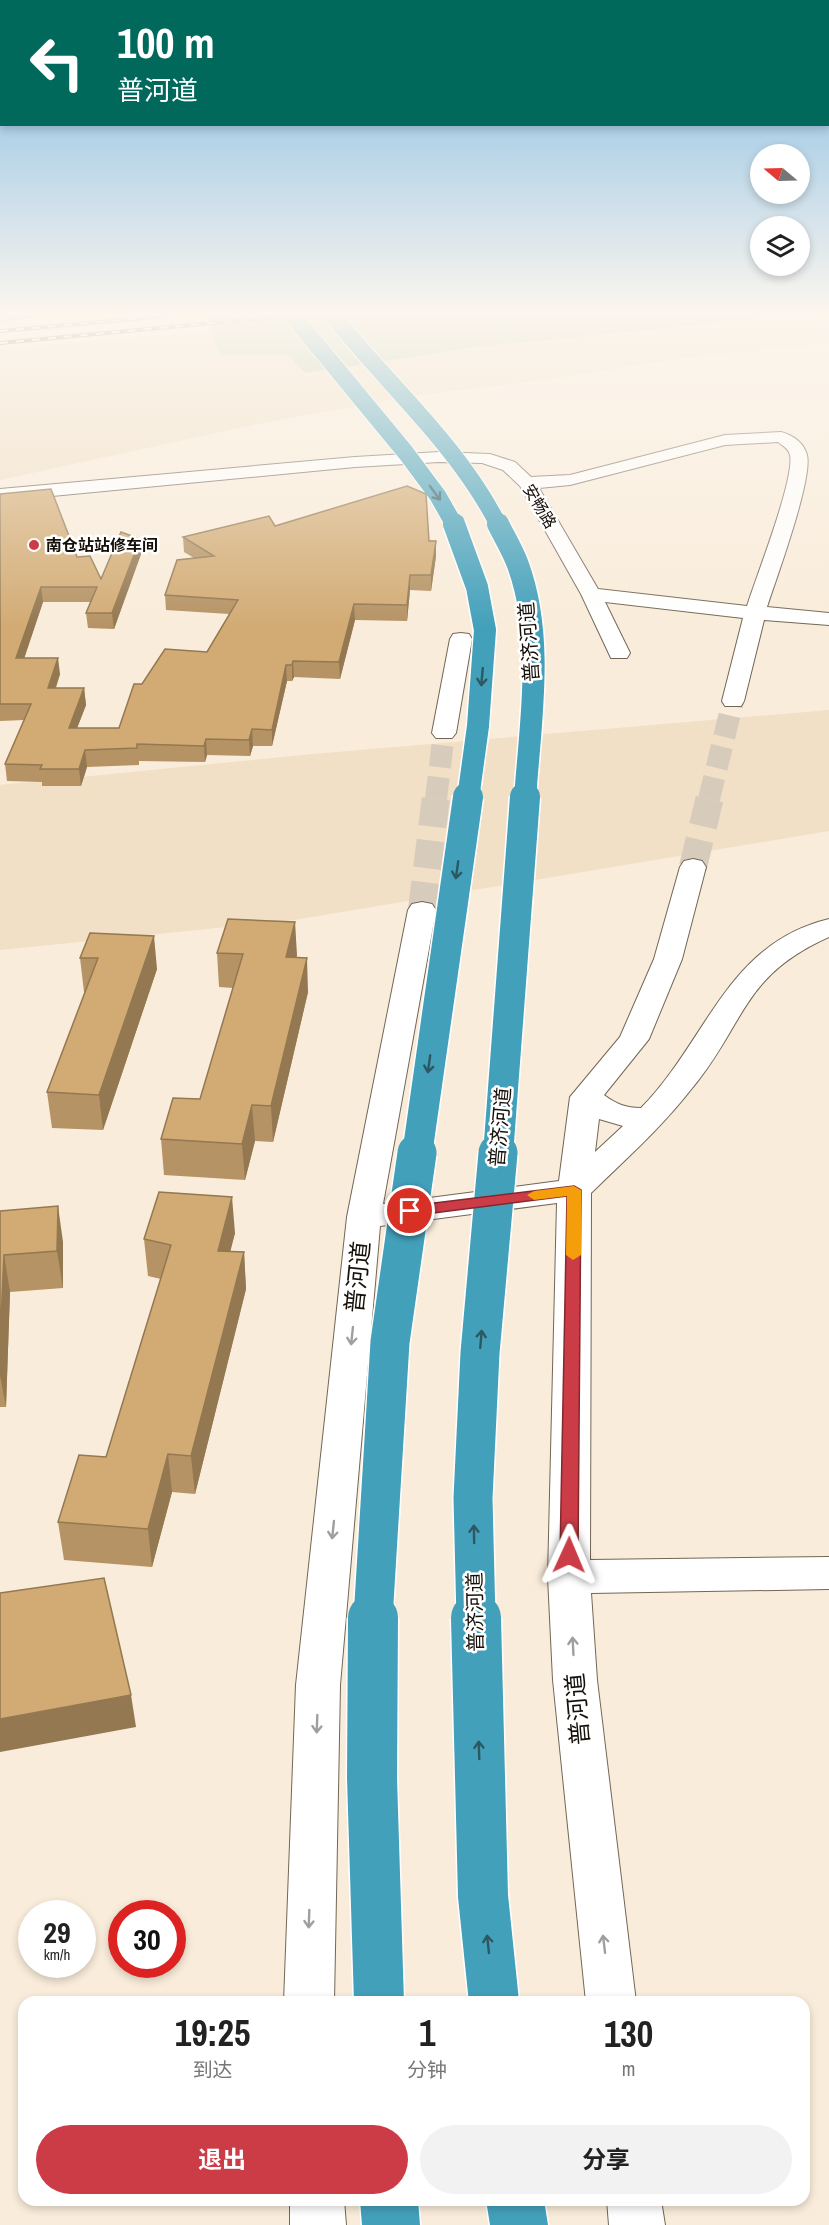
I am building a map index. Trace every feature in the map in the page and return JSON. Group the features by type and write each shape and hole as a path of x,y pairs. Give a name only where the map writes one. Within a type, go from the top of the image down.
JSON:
{"highway":[{"path":"378,420 445,507 473,572 485,630 478,726 392,1331 383,1432 372,1643 374,1848 379,1996"},
{"name":"普济河道","path":"423,420 451,450 484,499 518,564 526,592 534,662 511,1004 480,1353 473,1498 483,1896 493,1996"},
{"path":"389,2206 391,2225"},
{"path":"516,2206 519,2225"}],"street":[{"path":"527,483 570,480 726,440 781,437 794,445 799,456 797,482 755,613 733,701"},
{"name":"安畅路","path":"0,495 355,462 439,456 484,458 509,466 527,483 591,594 619,653"},
{"path":"591,594 829,620"},
{"path":"444,733 461,639"},
{"path":"574,1190 586,1097 634,1039 668,959 693,867"},
{"path":"364,1217 422,910"},
{"path":"574,1190 650,1118 684,1078 746,981 799,940 829,927"},
{"path":"586,1097 613,1115 625,1119 650,1118"},
{"name":"普河道","path":"309,1996 318,1685 364,1217 574,1190 569,1577 575,1680 610,1996"},
{"path":"569,1577 829,1573"},
{"path":"317,2206 318,2225"},
{"path":"635,2206 637,2225"}],"shaded area":[{"path":"0,420 281,420 253,425 0,480"},
{"path":"829,710 829,831 294,920 0,950 0,785 313,754"}],"building":[{"path":"407,486 426,494 429,541 436,541 431,575 410,575 407,605 354,604 339,662 293,661 292,665 286,665 272,730 252,729 249,740 206,739 204,746 137,744 137,748 85,750 79,769 40,769 42,765 5,764 31,704 0,704 0,494 51,489 77,557 90,556 101,579 121,532 140,539 112,613 86,613 97,587 41,587 16,658 58,658 48,688 84,688 69,728 119,728 134,684 142,684 165,649 207,652 238,600 165,595 177,560 214,556 183,537 269,516 275,526"},
{"path":"228,919 295,922 286,957 307,958 271,1106 252,1105 242,1144 161,1139 173,1098 200,1099 243,954 217,953"},
{"path":"90,933 154,936 99,1095 47,1092 98,958 80,958"},
{"path":"159,1192 232,1197 218,1251 244,1252 191,1456 168,1454 148,1529 58,1522 79,1455 106,1457 171,1245 144,1239"},
{"path":"58,1206 57,1251 4,1255 0,1343 0,1211"},
{"path":"104,1578 131,1695 0,1719 0,1593"}],"tunnel":[{"path":"709,799 733,701"},
{"path":"436,799 444,733"},
{"path":"422,910 436,797"},
{"path":"693,867 710,797"}],"slow traffic":[{"path":"534,1195 574,1190 573,1255"}],"place":[{"name":"南仓站站修车间","path":"34,545"}],"route":[{"path":"410,1211 574,1190 569,1555"}]}
